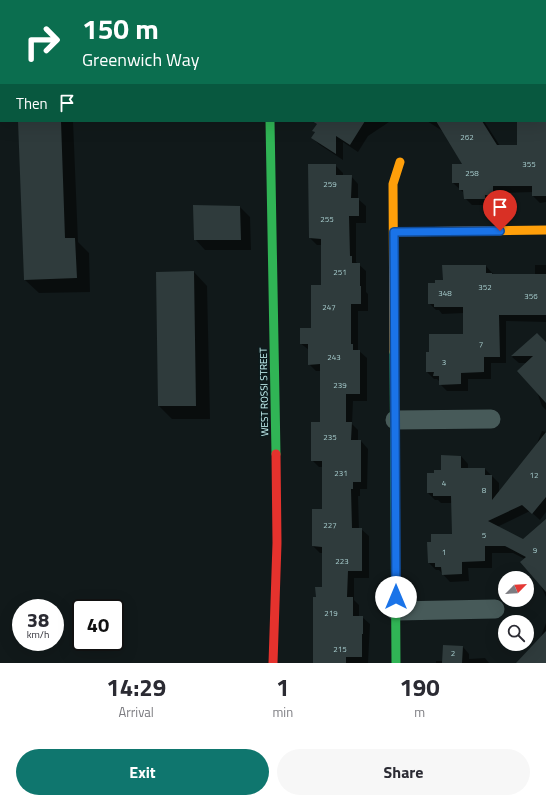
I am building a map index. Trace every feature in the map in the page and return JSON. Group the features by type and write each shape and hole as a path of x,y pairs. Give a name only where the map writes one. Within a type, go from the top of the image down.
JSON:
{"street":[{"name":"WEST ROSSI STREET","path":"270,122 277,543 272,663"},
{"path":"396,663 393,184 400,162"},
{"path":"394,232 546,230"},
{"path":"395,420 491,419"},
{"path":"396,611 495,609"}],"building":[{"path":"18,122 61,122 65,238 75,238 77,278 24,280"},
{"path":"314,122 364,122 350,145 336,136 336,154 311,138 315,132 312,131 317,124"},
{"path":"437,122 483,122 497,145 517,145 517,122 546,122 546,196 532,196 532,186 493,186 493,195 485,195 485,199 464,199 463,190 459,190 459,183 452,183 452,164 462,164"},
{"path":"308,164 336,164 336,175 352,175 351,198 359,198 359,216 349,216 350,256 352,256 352,263 360,263 361,304 351,304 351,344 353,344 353,350 360,350 360,394 346,394 346,422 352,422 351,440 361,440 361,482 353,482 353,489 351,489 352,528 362,528 362,571 348,571 347,597 353,597 353,616 363,616 363,634 362,657 346,657 346,663 313,663 313,597 316,597 315,587 322,587 322,547 312,546 312,509 322,509 322,461 311,461 311,422 320,422 320,364 308,365 308,344 300,344 300,328 311,328 311,285 321,285 321,239 309,238"},
{"path":"193,205 240,206 241,240 194,240"},
{"path":"442,265 486,265 486,273 492,274 546,274 546,315 499,315 500,357 484,357 484,372 461,373 461,384 439,385 439,376 433,376 434,372 426,372 426,352 429,352 429,334 463,334 463,307 434,307 434,304 428,304 428,283 435,283 435,280 443,280"},
{"path":"194,271 196,406 158,406 156,272"},
{"path":"537,333 546,342 546,403 517,371 533,356 511,356"},
{"path":"546,432 546,497 532,514 522,505 488,521 523,539 546,519 546,592 534,578 534,571 528,571 520,562 526,557 505,546 485,546 485,561 462,562 462,574 442,575 441,567 435,567 435,563 428,563 427,542 431,542 431,534 452,534 451,496 433,496 433,493 427,493 427,473 434,473 434,470 441,470 441,455 461,456 461,468 485,468 485,475 492,475 492,500"},
{"path":"546,631 546,663 516,663 527,651 534,651 534,644"},
{"path":"443,645 463,646 462,663 442,663"}],"traffic: fast":[{"path":"270,122 276,454"},
{"path":"394,352 396,663"}],"traffic: slow":[{"path":"394,352 393,184 400,162"},
{"path":"394,232 546,230"}],"traffic: jam":[{"path":"273,663 277,543 276,454"}],"route":[{"path":"396,597 394,232 500,231"}]}
